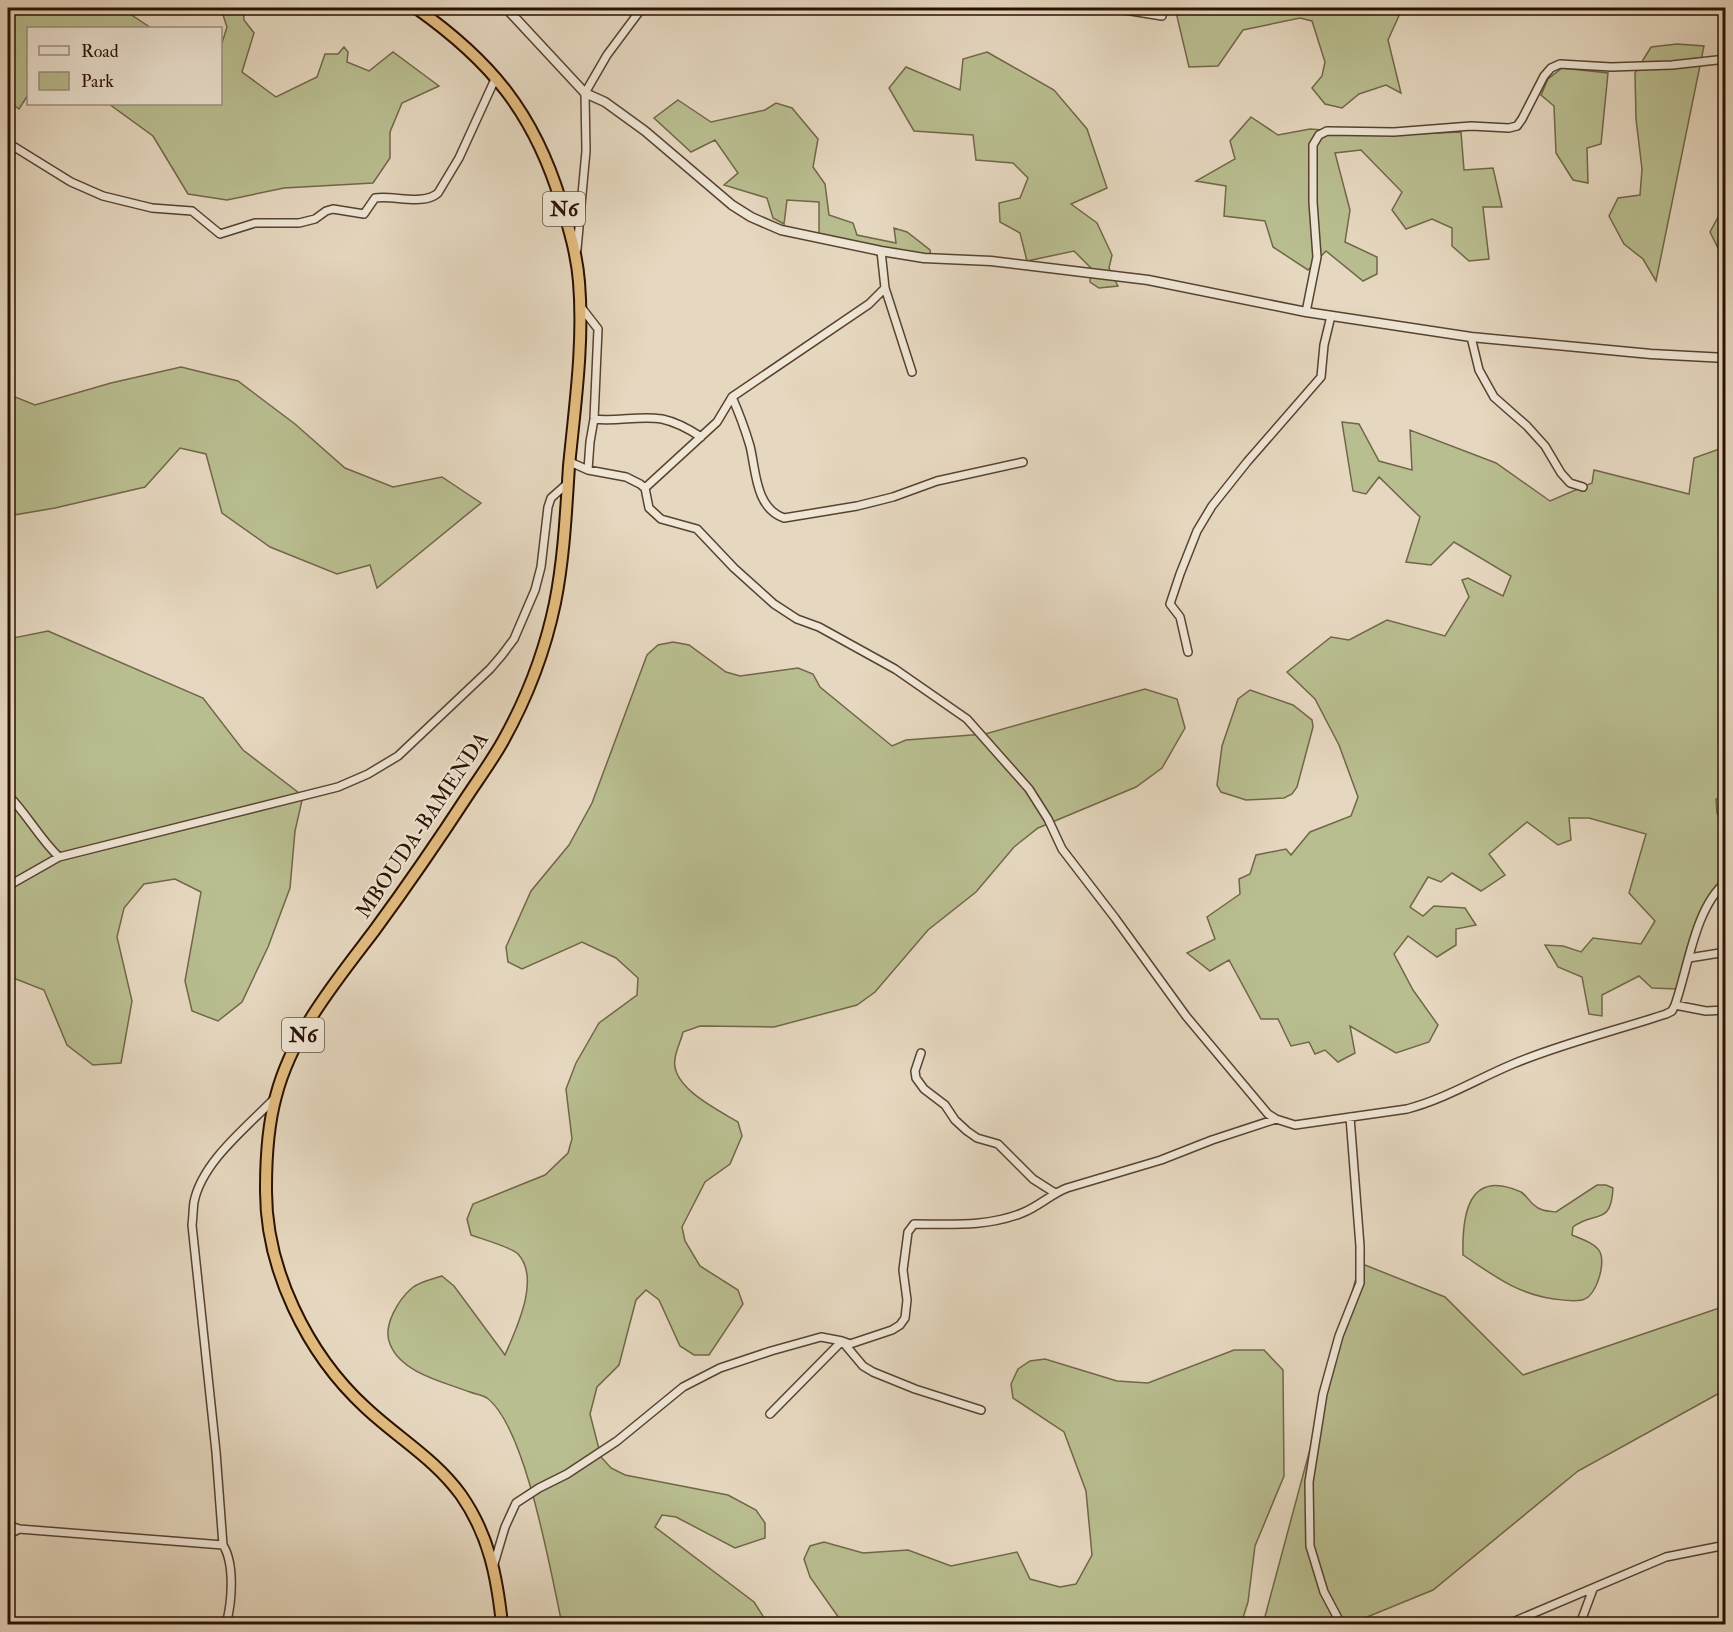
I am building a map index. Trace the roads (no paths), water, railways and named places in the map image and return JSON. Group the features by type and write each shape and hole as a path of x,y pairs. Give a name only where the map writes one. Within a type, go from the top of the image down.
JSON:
{"highway":[{"name":"MBOUDA-BAMENDA","path":"416,8 473,52 515,100 532,129 556,184 576,257 580,306 579,368 565,529 555,602 542,651 526,693 503,742 402,892 328,992 293,1053 276,1097 267,1153 266,1191 268,1224 278,1265 296,1313 318,1352 342,1383 366,1408 432,1462 457,1490 477,1520 494,1564 502,1624"}],"street":[{"path":"506,8 585,93 605,102 751,218 781,230 924,258 1008,262 1148,280 1306,312 1471,337 1651,354 1725,358"},
{"path":"576,257 586,151 585,93 607,55 642,8"},
{"path":"1112,8 1162,16"},
{"path":"1306,312 1317,257 1313,202 1313,145 1319,135 1326,131 1394,132 1471,126 1509,128 1517,126 1522,119 1544,76 1551,68 1560,64 1611,67 1672,65 1725,59"},
{"path":"8,143 71,182 103,196 152,208 192,211 220,234 255,223 299,223 315,219 333,209 363,214 375,198 423,199 434,197 459,158 496,77"},
{"path":"881,251 885,288 912,372"},
{"path":"645,488 717,422 732,397 869,304 885,288"},
{"path":"580,306 598,329 594,419 588,470"},
{"path":"1188,652 1180,617 1170,604 1197,531 1212,506 1247,462 1321,377 1323,345 1331,316"},
{"path":"1471,337 1479,370 1494,397 1527,426 1545,446 1560,473 1570,483 1582,487"},
{"path":"732,397 750,448 754,476 762,496 778,516 784,518 857,506 893,497 937,481 1023,462"},
{"path":"594,419 662,420 687,428 701,437"},
{"path":"570,462 588,470 626,477 645,488 649,508 662,519 697,529 734,568 774,604 796,619 819,627 895,669 968,718 1029,789 1048,819 1062,849 1110,910 1186,1016 1268,1114 1276,1119 1295,1125 1407,1109 1464,1089 1512,1064 1567,1043 1672,1011 1700,922 1719,887 1725,882"},
{"path":"8,886 59,857 338,787 368,774 398,756 490,669 514,639 535,590 541,567 551,498 568,483"},
{"path":"8,795 20,806 46,845 59,857"},
{"path":"1689,958 1725,952"},
{"path":"1675,1005 1706,1011 1725,1010"},
{"path":"921,1053 915,1071 916,1078 924,1089 945,1105 955,1120 967,1131 978,1138 998,1144 1033,1179 1055,1193"},
{"path":"226,1624 230,1600 230,1566 228,1553 223,1545 216,1452 192,1225 194,1201 202,1181 222,1152 276,1097"},
{"path":"1341,1624 1324,1592 1310,1546 1309,1482 1323,1394 1339,1336 1360,1283 1360,1246 1350,1117"},
{"path":"494,1564 505,1527 516,1503 617,1442 683,1387 720,1368 771,1351 821,1337 850,1344 892,1330 900,1325 905,1318 907,1300 903,1270 910,1227 914,1224 965,1225 985,1223 1022,1214 1055,1193 1161,1160 1276,1119"},
{"path":"842,1341 863,1366 873,1372 949,1401 981,1410"},
{"path":"771,1414 842,1341"},
{"path":"8,1525 19,1529 223,1545"},
{"path":"8,1535 19,1529"},
{"path":"1508,1624 1666,1557 1725,1545"},
{"path":"1580,1624 1593,1589"}]}
